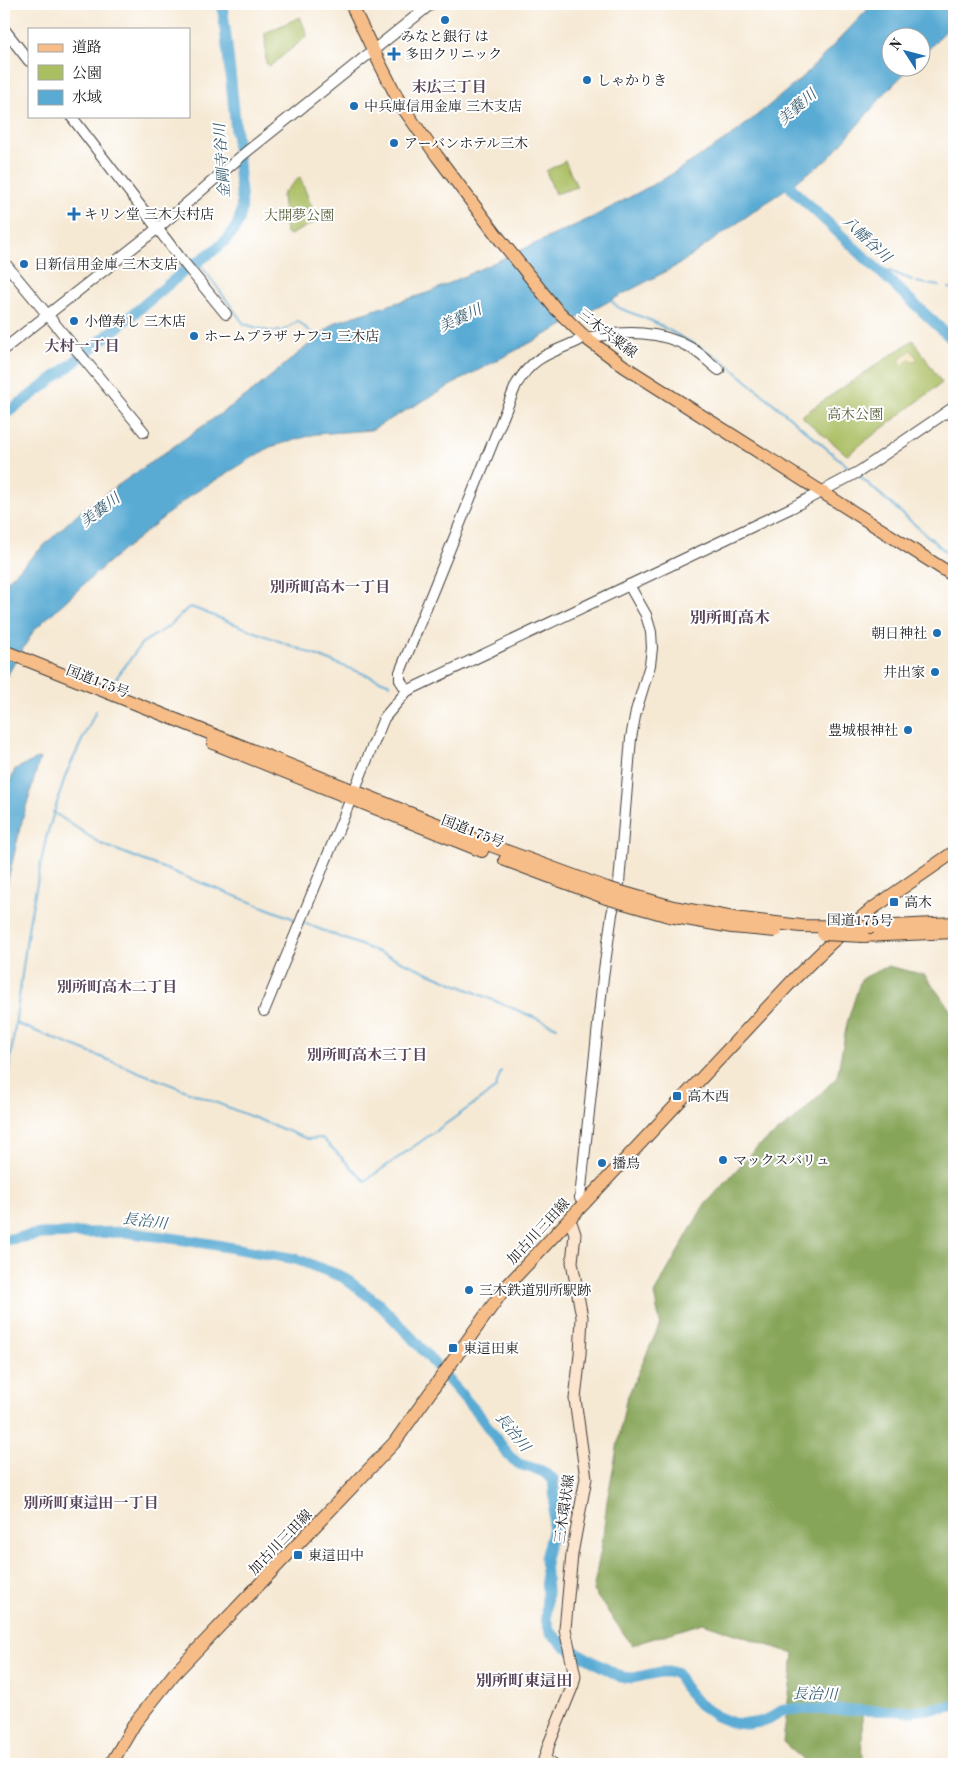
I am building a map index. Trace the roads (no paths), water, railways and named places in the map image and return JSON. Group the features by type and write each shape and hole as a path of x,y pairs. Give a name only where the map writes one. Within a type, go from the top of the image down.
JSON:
{"main road":[{"name":"三木宍粟線","path":"351,4 372,50 401,105 414,125 498,237 555,308 574,328 625,367 954,576"},
{"name":"国道175号","path":"4,651 148,713 351,794 670,916 732,928 802,934 863,936 954,932"},
{"name":"国道175号","path":"4,660 148,713"},
{"name":"加古川三田線","path":"111,1764 135,1723 174,1674 379,1460 439,1382 505,1288 796,977 831,943 869,911 954,852"},
{"name":"国道175号","path":"606,893 734,918 801,926 874,927 954,923"},
{"name":"三木環状線","path":"551,1764 544,1760 562,1709 573,1685 574,1676 568,1650 566,1629 568,1593 572,1554 586,1478 575,1399 582,1317 572,1262 575,1234 572,1225 568,1222"}],"street":[{"path":"4,350 158,228 245,153 431,4"},
{"path":"4,29 28,60"},
{"path":"73,118 181,259 226,314"},
{"path":"4,262 144,432"},
{"path":"592,337 623,332 646,332 691,348 719,370"},
{"path":"407,691 400,680 400,672 516,385 524,371 535,360 578,341"},
{"path":"264,1011 351,794 384,718 407,691 791,508 860,471 954,407"},
{"path":"585,1204 580,1198 590,1092 603,977 612,914 619,883 631,738 636,711 650,665 652,648 646,615 629,585"}],"water":[{"name":"美嚢川","path":"873,4 954,4 954,22 930,47 930,28 880,28 880,78 900,78 828,159 678,265 471,374 371,430 316,434 270,447 191,495 106,564 34,630 4,681 4,588 8,580 77,514 253,391 336,322 430,292 593,217 667,177 730,137 803,77"},
{"path":"40,758 22,821 4,897 4,798 15,769"}],"waterway":[{"name":"金剛寺谷川","path":"4,415 72,364 182,273 213,251 227,238 238,223 242,198 222,4"},
{"name":"八幡谷川","path":"780,175 796,193 954,341"},
{"path":"198,261 244,324 268,331 283,331 298,321 318,339"},
{"path":"876,269 879,267 912,280"},
{"path":"916,282 939,286"},
{"path":"949,288 954,289"},
{"path":"609,299 619,308 652,321 721,359 852,470"},
{"path":"858,475 954,559"},
{"path":"114,681 142,643 168,627 191,607 390,684"},
{"path":"4,1107 29,923 46,838 66,774 96,711"},
{"path":"53,812 101,844 297,920"},
{"path":"304,923 396,959 557,1027"},
{"path":"15,1023 308,1139 322,1138 365,1181 495,1089 501,1071"},
{"name":"長治川","path":"4,1240 41,1234 125,1232 193,1241 296,1259 343,1277 379,1304 413,1339 480,1416 509,1456 519,1464 542,1471 553,1479 555,1501 552,1532 545,1558 546,1619 550,1632 565,1646 621,1677 633,1678 660,1672 676,1672 685,1688 699,1704 716,1716 733,1723 747,1724 766,1721 784,1709 913,1711 954,1706"}],"place":[{"name":"みなと銀行 は","path":"445,20"},
{"name":"多田クリニック","path":"394,54"},
{"name":"しゃかりき","path":"587,80"},
{"name":"中兵庫信用金庫 三木支店","path":"354,106"},
{"name":"アーバンホテル三木","path":"394,143"},
{"name":"キリン堂 三木大村店","path":"74,214"},
{"name":"日新信用金庫 三木支店","path":"24,264"},
{"name":"小僧寿し 三木店","path":"74,321"},
{"name":"ホームプラザ ナフコ 三木店","path":"194,336"},
{"name":"朝日神社","path":"937,633"},
{"name":"井出家","path":"935,672"},
{"name":"豊城根神社","path":"908,730"},
{"name":"高木","path":"894,902"},
{"name":"高木西","path":"677,1096"},
{"name":"マックスバリュ","path":"723,1160"},
{"name":"播鳥","path":"602,1163"},
{"name":"三木鉄道別所駅跡","path":"469,1290"},
{"name":"東這田東","path":"453,1348"},
{"name":"東這田中","path":"298,1555"}],"district":[{"name":"末広三丁目","path":"449,87"},
{"name":"大村一丁目","path":"82,346"},
{"name":"別所町高木一丁目","path":"330,587"},
{"name":"別所町高木","path":"730,617"},
{"name":"別所町高木二丁目","path":"117,987"},
{"name":"別所町高木三丁目","path":"367,1055"},
{"name":"別所町東這田一丁目","path":"91,1503"},
{"name":"別所町東這田","path":"524,1680"}],"park label":[{"name":"大開夢公園","path":"299,215"},
{"name":"高木公園","path":"855,414"}]}
